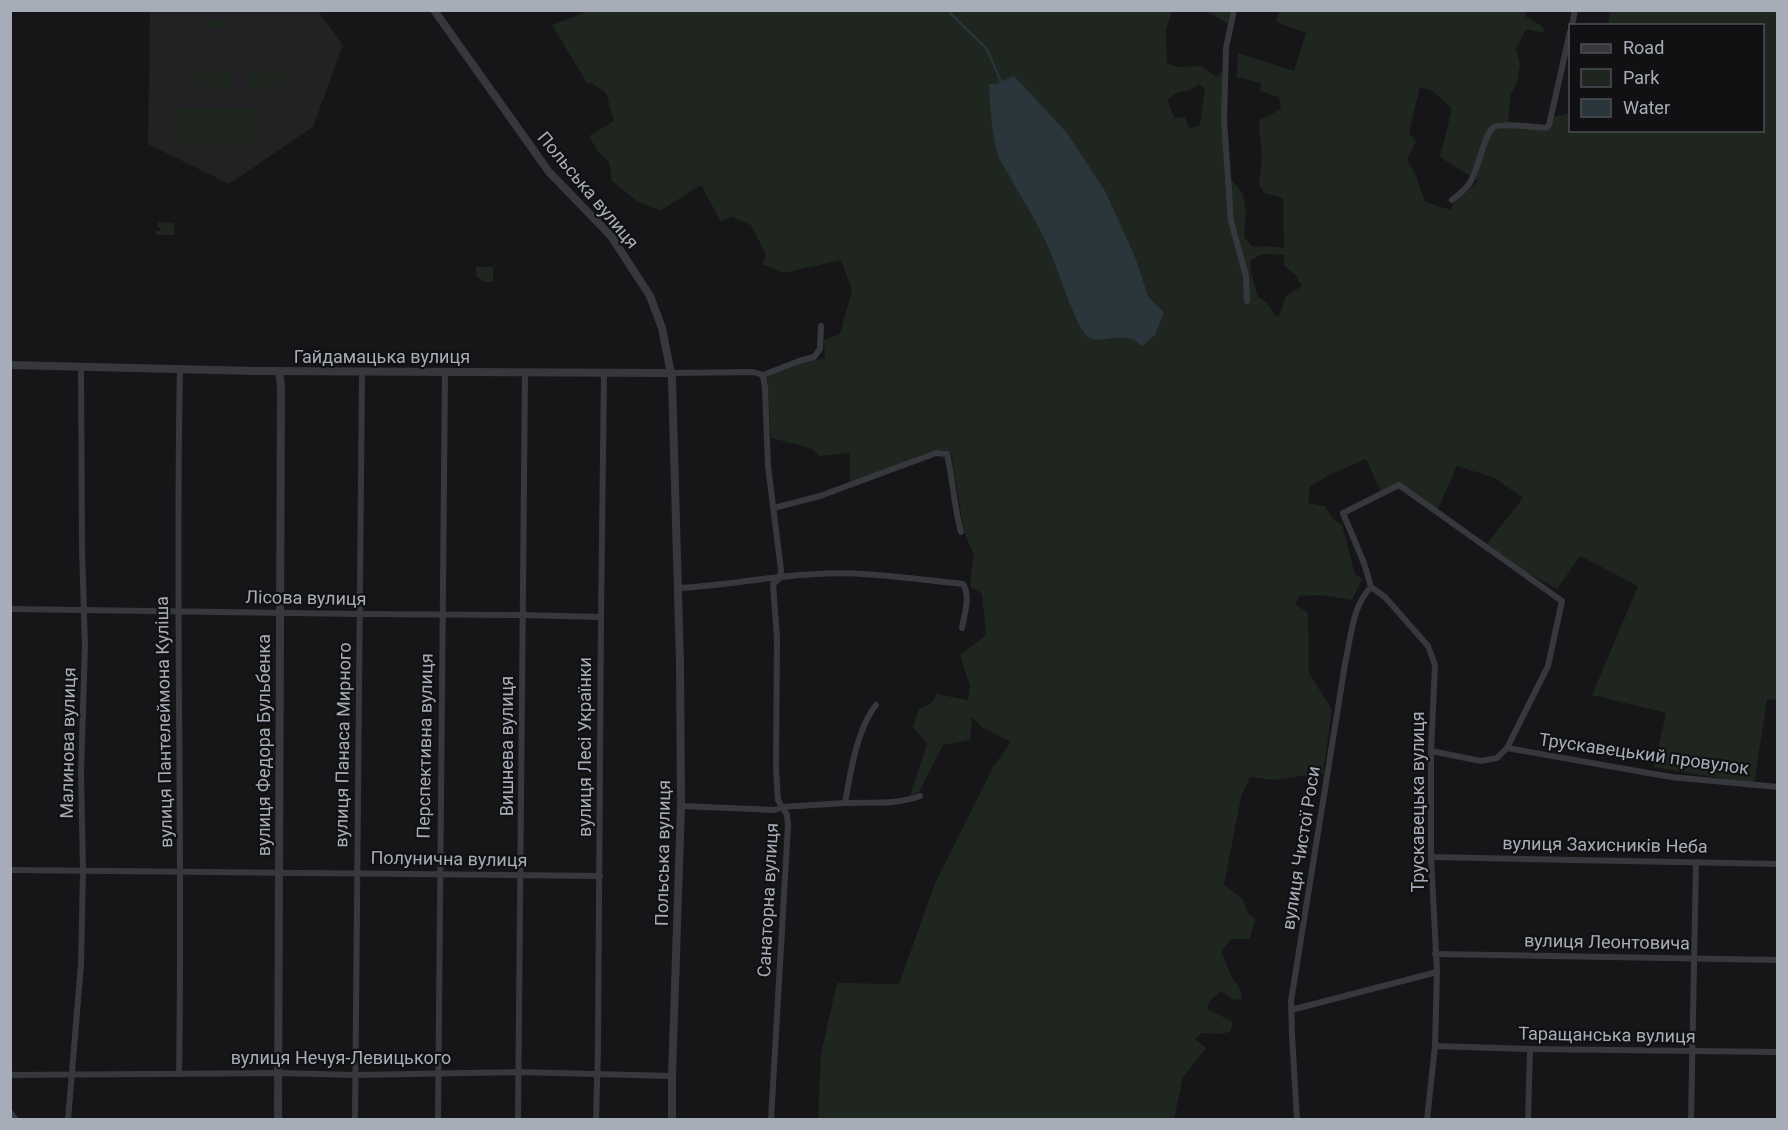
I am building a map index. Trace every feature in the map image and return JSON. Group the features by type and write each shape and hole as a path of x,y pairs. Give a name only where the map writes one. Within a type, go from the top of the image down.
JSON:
{"street":[{"name":"Польська вулиця","path":"434,10 549,172 611,236 638,274 657,311 664,336 670,373 675,454 681,806 672,1119"},
{"path":"1234,10 1226,48 1224,120 1231,221 1246,276 1247,301"},
{"path":"1452,200 1472,180 1479,165 1487,135 1492,128 1501,126 1546,128 1550,125 1569,37"},
{"path":"763,375 814,357 820,349 821,326"},
{"name":"Гайдамацька вулиця","path":"10,365 362,372 604,374 753,372 763,375"},
{"name":"Малинова вулиця","path":"68,1119 81,964 83,871 81,772 84,610 81,367"},
{"name":"вулиця Пантелеймона Куліша","path":"179,1074 181,871 177,503 180,369"},
{"name":"вулиця Федора Бульбенка","path":"278,1119 281,387 279,371"},
{"name":"вулиця Панаса Мирного","path":"355,1119 362,372"},
{"name":"Перспективна вулиця","path":"438,1119 445,372"},
{"name":"Вишнева вулиця","path":"518,1119 525,373"},
{"name":"вулиця Лесі Українки","path":"596,1119 604,374"},
{"name":"Санаторна вулиця","path":"763,375 768,466 781,570 780,578 773,584 777,638 776,769 778,800 783,807 788,825 771,1119"},
{"path":"774,508 820,496 936,453 945,452 950,467 961,532"},
{"name":"Трускавецький провулок","path":"1371,587 1364,563 1343,513 1399,485 1562,601 1548,666 1507,748 1671,777 1778,788"},
{"path":"678,588 815,574 916,578 939,583 963,584 967,595 962,628"},
{"name":"Трускавецька вулиця","path":"1371,587 1385,597 1428,646 1435,664 1431,751 1431,857 1437,972 1435,1046 1426,1119"},
{"name":"вулиця Чистої Роси","path":"1297,1119 1291,1001 1345,664 1357,608 1362,595 1371,587"},
{"name":"Лісова вулиця","path":"10,609 601,617"},
{"path":"845,803 857,748 870,713 876,705"},
{"path":"1431,751 1481,761 1497,758 1507,748"},
{"path":"681,806 775,810 783,807 845,803 894,803 920,796"},
{"name":"вулиця Захисників Неба","path":"1431,857 1778,864"},
{"path":"1691,1119 1696,862"},
{"name":"Полунична вулиця","path":"10,870 600,876"},
{"name":"вулиця Леонтовича","path":"1435,954 1778,960"},
{"path":"1291,1010 1437,972"},
{"name":"Таращанська вулиця","path":"1435,1046 1778,1052"},
{"path":"1528,1119 1530,1049"},
{"name":"вулиця Нечуя-Левицького","path":"10,1075 278,1073 355,1075 518,1071 672,1076"},
{"path":"10,1112 16,1119"}],"shaded area":[{"path":"150,11 318,11 343,45 313,127 229,184 148,144"}],"green space":[{"path":"584,10 1172,11 1166,30 1167,63 1177,67 1202,66 1216,77 1222,71 1225,172 1243,194 1246,214 1244,237 1253,247 1284,248 1283,198 1264,193 1259,185 1262,159 1260,120 1281,109 1279,97 1260,91 1261,83 1237,77 1238,53 1294,71 1306,33 1276,22 1279,11 1527,11 1525,16 1542,26 1545,33 1526,29 1516,49 1520,64 1517,83 1511,94 1508,121 1545,125 1554,117 1569,113 1569,132 1764,132 1764,24 1608,24 1610,11 1777,11 1778,700 1767,699 1754,784 1654,767 1666,713 1592,695 1638,586 1580,556 1557,589 1483,549 1523,498 1495,478 1457,466 1437,511 1399,486 1382,494 1366,459 1327,476 1310,487 1308,503 1325,506 1333,519 1342,525 1355,574 1362,579 1352,600 1321,595 1300,596 1295,604 1308,613 1309,673 1332,710 1323,773 1274,780 1250,777 1241,797 1224,885 1243,899 1248,913 1255,919 1250,939 1232,939 1221,951 1231,976 1240,989 1242,999 1234,1000 1221,991 1210,1001 1207,1009 1233,1022 1230,1032 1202,1033 1195,1039 1206,1048 1183,1077 1174,1119 818,1119 821,1054 837,983 899,984 935,883 993,767 1011,742 982,727 972,717 970,740 943,745 919,792 910,796 927,744 913,727 919,709 933,702 936,694 968,700 970,686 960,655 986,635 982,594 970,586 974,556 964,531 951,453 945,450 935,450 850,483 850,453 820,456 811,448 771,438 767,377 804,361 825,359 824,340 840,334 852,290 841,260 783,273 762,264 766,255 751,225 731,217 721,222 701,185 660,211 637,201 612,181 609,162 598,152 589,136 614,121 606,93 592,83 587,83 552,25 584,13","holes":["1200,84 1205,89 1200,125 1189,128 1185,117 1175,118 1167,101 1175,93 1190,90","1420,87 1433,91 1452,109 1440,157 1478,181 1454,203 1451,210 1425,202 1407,159 1416,142 1409,133","1262,254 1284,255 1284,265 1296,276 1302,286 1286,296 1279,316 1276,316 1267,303 1258,297 1251,273 1250,261"]},
{"path":"1206,11 1231,11 1228,24"},
{"path":"204,21 226,21 226,28 204,28"},
{"path":"281,57 284,57 282,87 276,90 249,90 250,73 280,73"},
{"path":"196,70 232,71 233,89 200,87 196,81"},
{"path":"262,108 262,114 247,114 256,121 258,133 251,142 243,145 184,143 175,132 178,123 186,115 168,115 168,109"},
{"path":"158,222 174,223 174,235 156,235 156,231 160,231 160,228 157,228"},
{"path":"476,267 493,267 493,282 485,282 476,276"}],"water":[{"path":"1014,76 1067,133 1105,191 1135,257 1148,296 1164,312 1155,335 1142,346 1127,338 1093,339 1082,330 1043,235 999,159 995,144 989,84 996,84"}],"waterway":[{"path":"947,10 987,49 1001,82"}]}
